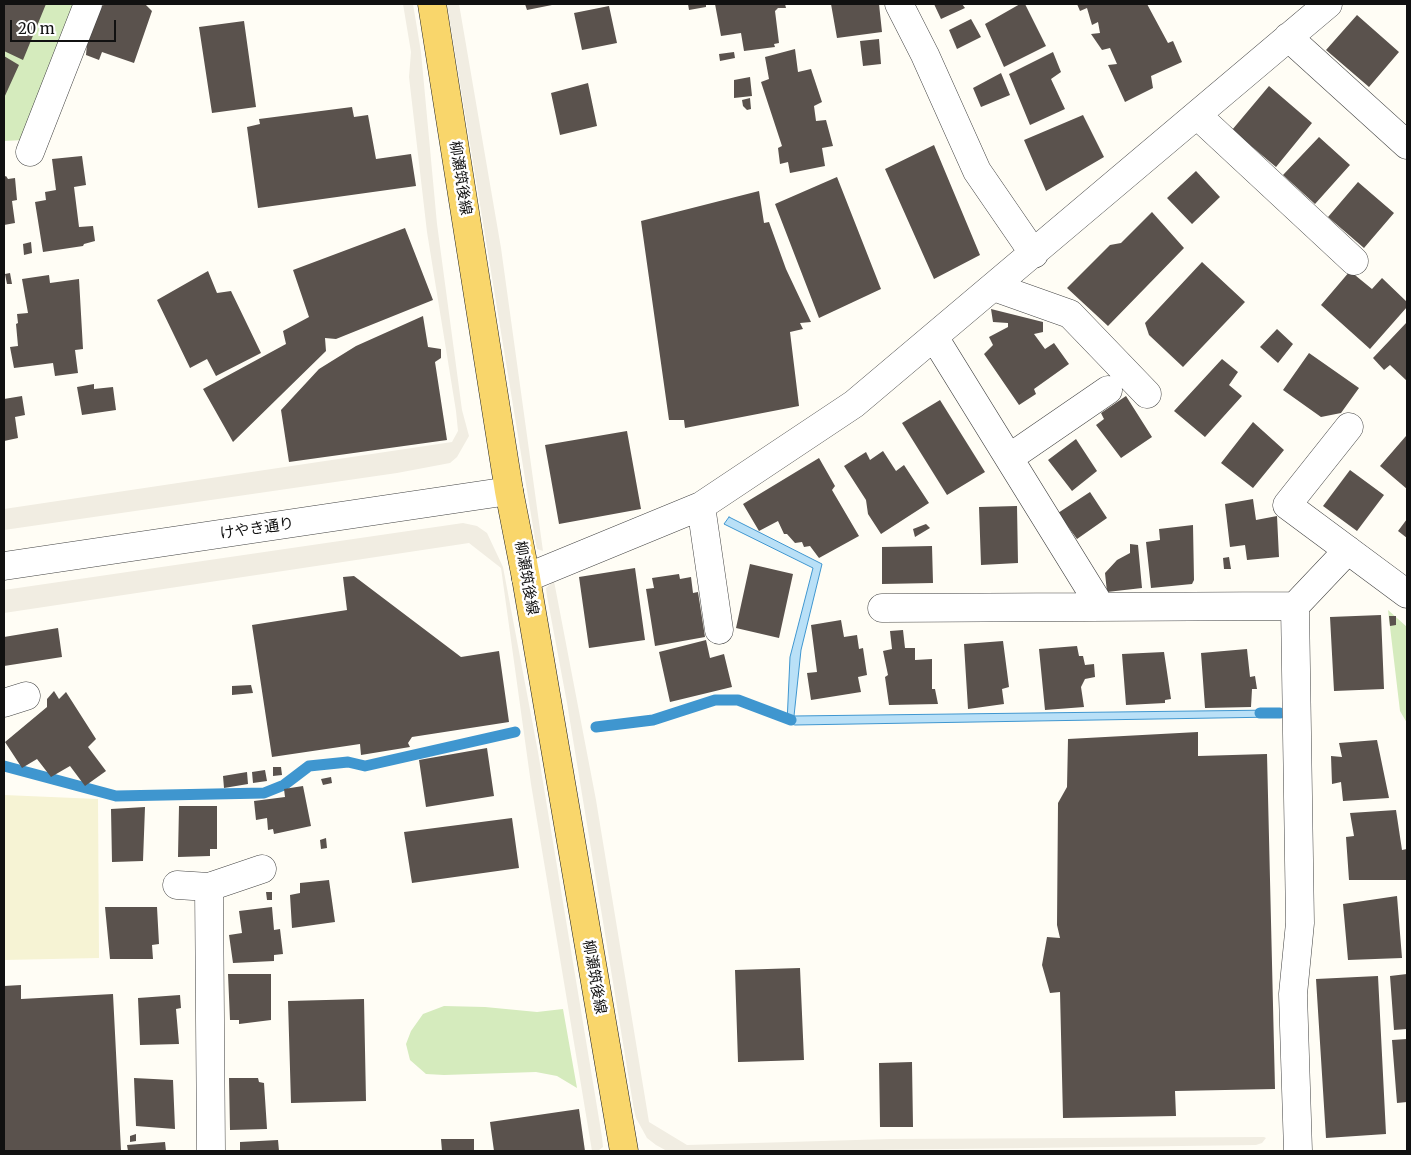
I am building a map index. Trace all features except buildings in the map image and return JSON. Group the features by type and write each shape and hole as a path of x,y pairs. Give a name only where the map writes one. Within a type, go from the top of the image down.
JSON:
{"main road":[{"name":"柳瀬筑後線","path":"432,4 509,491 526,578 624,1151"}],"street":[{"path":"30,152 88,4"},
{"path":"899,4 925,55 977,171 1034,254"},
{"path":"526,578 701,506 854,404 1328,4"},
{"path":"1288,37 1407,145"},
{"path":"1197,115 1354,261"},
{"path":"994,287 1070,314 1147,394"},
{"path":"934,337 1101,607"},
{"path":"1009,458 1108,390"},
{"path":"1349,428 1287,505 1407,594"},
{"name":"けやき通り","path":"4,566 509,491"},
{"path":"701,506 719,630"},
{"path":"1298,1151 1293,994 1300,923 1295,606 1348,550"},
{"path":"882,608 1295,606"},
{"path":"177,885 209,887 262,869"},
{"path":"209,887 211,1151"}],"shaded area":[{"path":"403,4 413,4 421,52 437,224 462,410 469,436 457,457 450,463 397,473 4,530 4,509 452,442 458,431 456,411 427,232 409,77 411,52"},
{"path":"447,4 459,4 501,248 543,551 537,549 535,539"},
{"path":"463,523 477,526 487,533 503,567 538,752 602,1137 603,1147 598,1151 592,1151 531,784 501,568 469,543 4,613 4,590"},
{"path":"554,581 596,800 649,1122 687,1145 890,1139 1266,1138 1262,1143 1256,1145 667,1151 647,1138 636,1118 634,1110 567,703 547,596 546,588"},
{"path":"4,795 98,799 99,958 4,960"}],"green space":[{"path":"4,4 79,4 24,140 4,141"},
{"path":"1388,610 1407,627 1407,723 1400,711"},
{"path":"444,1006 485,1007 537,1012 563,1009 577,1088 557,1076 536,1072 426,1074 410,1060 406,1044 411,1031 423,1014"}],"water":[{"path":"729,517 822,564 801,650 794,716 1275,710 1276,717 795,725 787,723 790,657 813,568 724,524"}],"waterway":[{"path":"596,727 653,720 715,700 738,700 791,720"},
{"path":"1260,713 1280,713"},
{"path":"4,766 116,796 264,793 284,785 309,766 348,762 365,766 515,732"}]}
